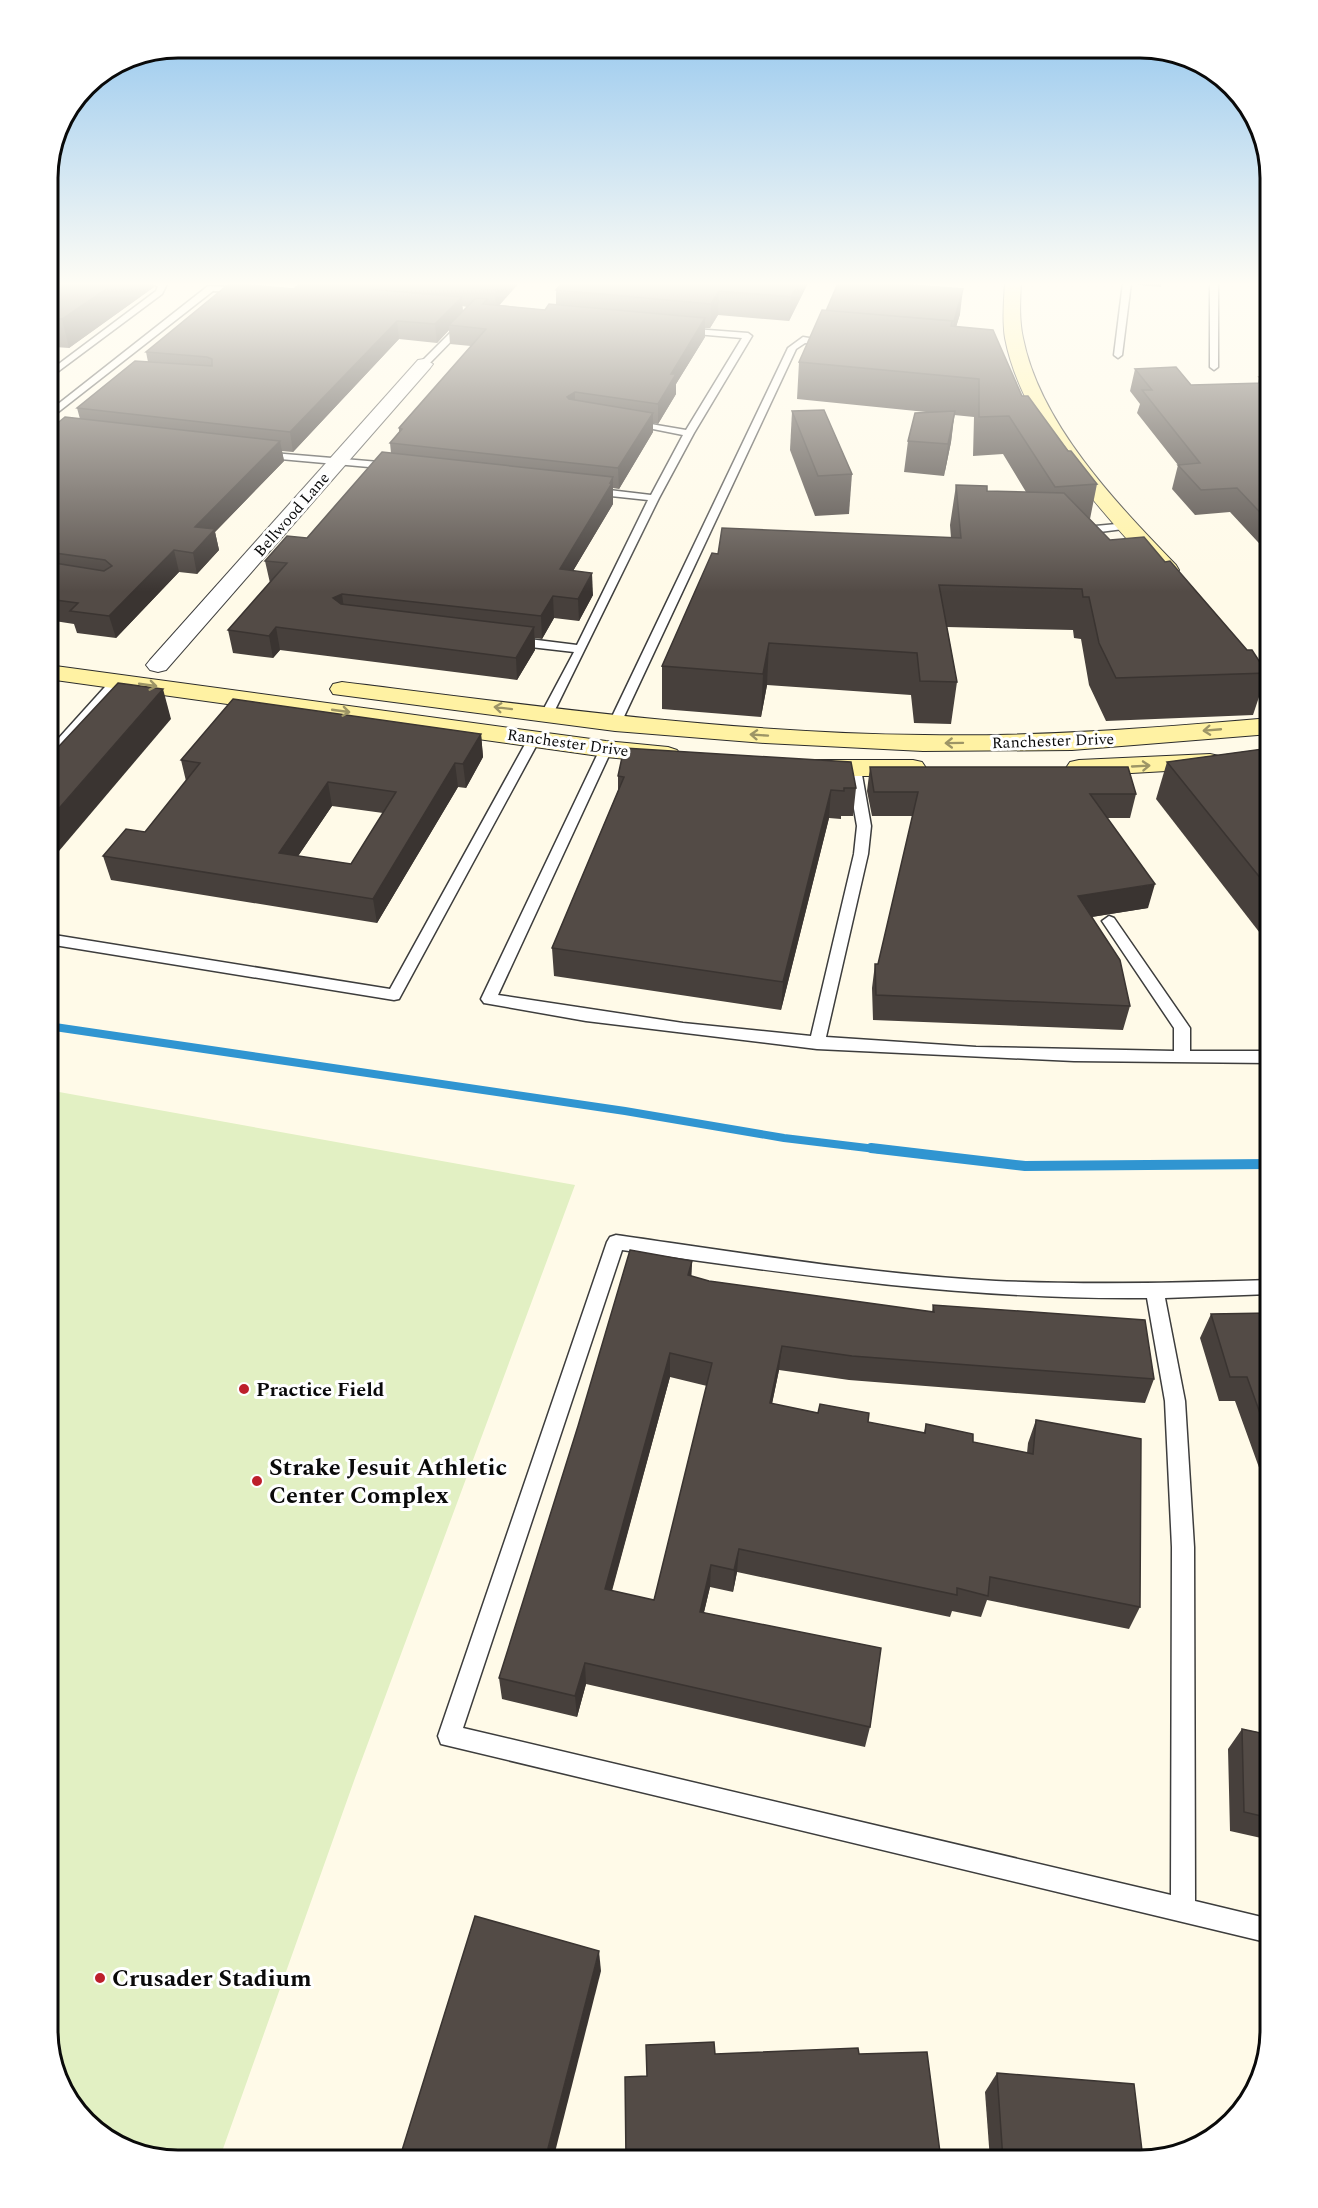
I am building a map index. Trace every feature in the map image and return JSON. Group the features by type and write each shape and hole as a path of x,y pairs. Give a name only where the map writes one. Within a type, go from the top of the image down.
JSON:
{"street":[{"name":"Bellwood Lane","path":"158,665 404,386"},
{"path":"1030,386 1064,446 1158,566 1179,582"},
{"name":"Ranchester Drive","path":"59,651 158,665 236,686 606,749 691,757"},
{"name":"Ranchester Drive","path":"59,673 117,681 236,686 548,714 615,723 776,736 923,743 1072,742 1259,727"},
{"path":"535,737 548,714"},
{"path":"784,766 854,769 935,768 923,743"},
{"name":"Ranchester Drive","path":"1052,769 1235,761"}],"lane":[{"path":"59,408 87,386"},
{"path":"548,714 654,498 718,386"},
{"path":"615,723 774,386"},
{"path":"622,423 689,433"},
{"path":"248,453 404,467"},
{"path":"575,488 654,498"},
{"path":"1099,546 1085,530 1127,526"},
{"path":"498,639 581,649"},
{"path":"59,746 117,681"},
{"path":"59,941 394,995 535,737"},
{"path":"606,749 489,999 585,1017 717,1035 817,1044 1182,1057 1259,1057"},
{"path":"817,1044 861,855 864,826 854,769"},
{"path":"1109,921 1182,1028 1182,1057"},
{"path":"1259,1287 1155,1292 957,1286 817,1270 616,1242 449,1736 1259,1928"},
{"path":"1155,1292 1175,1401 1183,1547 1183,1911"}],"green space":[{"name":"Strake Jesuit Athletic Center Complex","path":"59,1092 575,1185 355,1778 223,2149 155,2147 125,2137 99,2120 88,2109 71,2083 63,2060 58,2029"}],"building":[{"path":"104,386 334,386 290,432 77,408"},
{"path":"436,386 669,386 658,404 575,392 567,397 653,413 618,468 390,443 402,429 399,428"},
{"path":"979,386 1018,386 1022,396 1028,396 1068,451 1071,451 1097,484 1055,487 1009,416 979,417"},
{"path":"1149,386 1259,386 1259,511 1237,488 1201,490 1178,465 1200,463 1142,390 1152,390"},
{"path":"824,410 852,474 818,476 792,411"},
{"path":"955,411 948,444 908,441 915,413"},
{"path":"65,417 280,441 195,527 215,529 193,553 174,550 109,616 70,611 78,603 59,600 59,564 104,571 112,566 105,560 59,554 59,422"},
{"path":"382,452 613,477 610,483 612,483 560,569 592,573 578,599 553,596 541,616 342,594 333,598 341,604 534,627 516,658 276,627 269,636 228,630 287,563 265,561 287,536 307,538"},
{"path":"956,485 987,486 987,491 1064,493 1110,540 1144,537 1165,562 1170,561 1247,650 1252,650 1259,661 1259,673 1116,678 1099,643 1089,597 1083,597 1082,589 939,585 957,682 920,681 917,653 769,643 763,674 662,666 712,553 718,554 722,528 961,538"},
{"path":"118,683 163,689 59,809 59,747"},
{"path":"233,699 481,734 463,764 455,763 373,899 103,856 126,829 145,832 200,763 181,760","holes":["328,782 396,792 351,864 279,853"]},
{"path":"624,748 851,762 856,788 844,788 844,791 831,790 783,982 552,948 624,777 618,776"},
{"path":"1259,749 1259,876 1167,762"},
{"path":"870,767 1128,767 1136,794 1090,794 1155,884 1078,896 1120,960 1130,1006 876,995 875,964 878,964 918,792 874,792"},
{"path":"630,1250 692,1261 688,1275 709,1281 934,1312 933,1305 1145,1320 1154,1379 852,1356 782,1346 770,1403 818,1413 820,1404 869,1413 868,1422 925,1433 926,1424 973,1434 973,1442 1033,1454 1036,1420 1141,1439 1140,1607 990,1577 988,1596 957,1588 957,1595 739,1549 734,1570 711,1565 700,1612 881,1648 870,1727 585,1663 575,1696 499,1678","holes":["670,1353 712,1363 654,1600 605,1589"]},
{"path":"1259,1313 1259,1410 1247,1377 1230,1377 1211,1314"},
{"path":"1242,1729 1259,1733 1259,1815 1244,1812"},
{"path":"475,1916 599,1951 548,2149 402,2149"},
{"path":"714,2042 715,2054 858,2048 859,2054 927,2052 940,2150 626,2149 625,2077 647,2076 646,2045"},
{"path":"997,2073 1134,2084 1142,2150 1002,2150"}],"waterway":[{"path":"59,1028 625,1111 784,1138 884,1150"},
{"path":"871,1148 1025,1166 1259,1164"}],"place":[{"name":"Practice Field","path":"244,1389"},
{"name":"Strake Jesuit Athletic Center Complex","path":"257,1481"},
{"name":"Crusader Stadium","path":"100,1978"}]}
